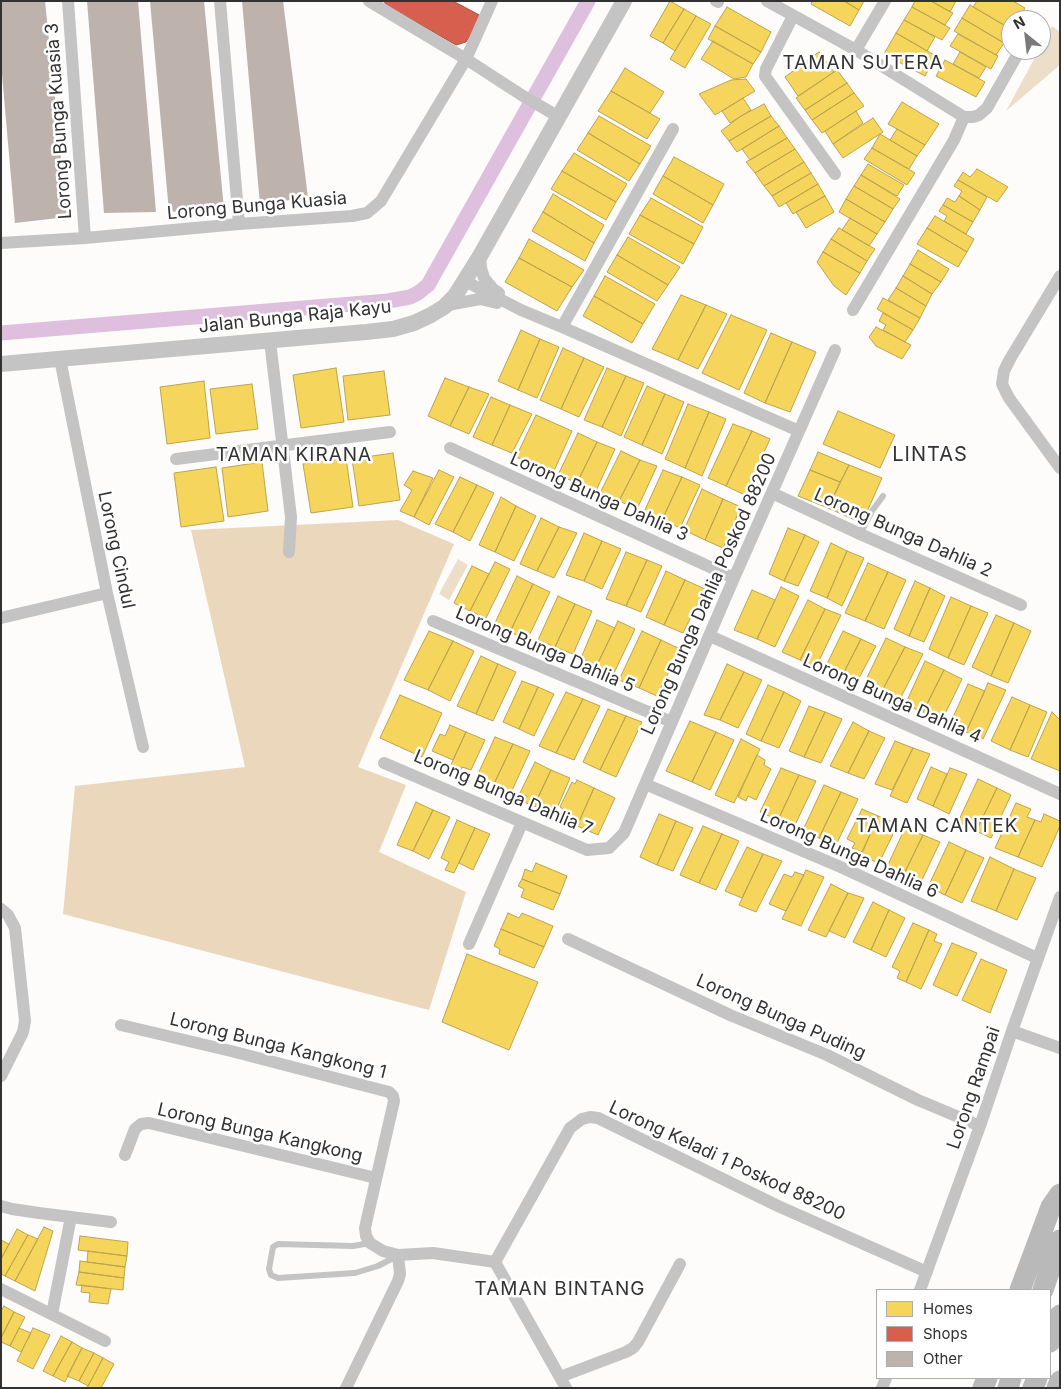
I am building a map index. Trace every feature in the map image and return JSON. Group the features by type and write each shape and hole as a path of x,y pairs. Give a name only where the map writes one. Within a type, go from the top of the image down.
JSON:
{"highway":[{"path":"1020,1289 1051,1207 1060,1194"},
{"path":"1044,1289 1060,1240"},
{"path":"1051,1339 1060,1314"},
{"path":"1057,1388 1060,1381"}],"street":[{"name":"Lorong Bunga Kuasia 3","path":"68,1 85,238"},
{"path":"220,1 239,224"},
{"path":"369,1 559,117"},
{"name":"Lorong Bunga Kuasia","path":"1,243 85,238 352,216 367,213 381,201 466,59 492,1"},
{"path":"767,1 856,50 964,117 979,115 988,108 1014,60"},
{"path":"856,50 885,1"},
{"name":"Jalan Bunga Raja Kayu","path":"1,364 393,329 414,323 444,307 455,296 480,256 621,7"},
{"path":"793,16 766,69 765,76 835,174"},
{"path":"853,310 954,140 964,117"},
{"path":"562,327 672,129"},
{"path":"480,256 484,278 493,289 521,310"},
{"path":"1060,276 1010,359 1004,371 1002,384 1009,398 1060,468"},
{"path":"465,281 521,310 799,431"},
{"path":"444,307 480,299 521,310"},
{"path":"270,340 292,517 289,552"},
{"name":"Lorong Bunga Dahlia Poskod 88200","path":"609,848 624,833 835,350"},
{"name":"Lorong Cindul","path":"60,359 107,593 143,748"},
{"path":"176,459 390,432"},
{"name":"Lorong Bunga Dahlia 3","path":"450,448 734,578"},
{"name":"Lorong Bunga Dahlia 2","path":"772,493 860,534 1021,604"},
{"path":"1,618 107,593"},
{"name":"Lorong Bunga Dahlia 5","path":"433,621 672,722"},
{"name":"Lorong Bunga Dahlia 4","path":"710,636 1060,794"},
{"name":"Lorong Bunga Dahlia 7","path":"384,763 587,850 609,848"},
{"name":"Lorong Bunga Dahlia 6","path":"645,784 843,868 1038,958"},
{"path":"469,944 522,823"},
{"name":"Lorong Rampai","path":"920,1289 1060,898"},
{"path":"1,909 8,915 15,928 25,1021 23,1032 1,1076"},
{"name":"Lorong Bunga Puding","path":"568,939 730,1015 827,1055 918,1100 980,1126"},
{"name":"Lorong Bunga Kangkong 1","path":"121,1025 389,1092 393,1096 394,1101 366,1228 366,1236 370,1243"},
{"path":"1012,1031 1060,1048"},
{"name":"Lorong Keladi 1 Poskod 88200","path":"495,1262 570,1128 582,1119 590,1117 598,1118 778,1206 927,1272"},
{"name":"Lorong Bunga Kangkong","path":"125,1155 135,1129 141,1124 149,1123 376,1178"},
{"path":"1,1206 111,1222"},
{"path":"52,1314 71,1216"},
{"path":"370,1243 383,1251 398,1255 433,1253 495,1262 563,1382 633,1348 680,1264"},
{"path":"346,1388 398,1281 400,1274 398,1255"},
{"path":"1,1289 105,1341"}],"lane":[{"path":"860,534 872,511 883,496"},
{"path":"370,1243 353,1246 278,1244 273,1247 269,1269 271,1275 278,1278 355,1273 378,1266 398,1255"}],"shaded area":[{"path":"1052,26 1060,32 1060,65 1006,111 1034,60 1051,60"},
{"path":"398,520 454,544 358,767 406,785 379,852 466,892 429,1010 63,914 75,786 245,767 191,530"},
{"path":"458,559 468,565 449,600 439,594"}],"building: Homes":[{"path":"670,1 684,9 663,43 650,36"},
{"path":"812,1 844,1 859,10 850,26 811,4"},
{"path":"844,1 864,1 859,10"},
{"path":"915,1 931,1 953,13 945,25 912,7"},
{"path":"931,1 956,1 950,12"},
{"path":"977,1 1013,1 1025,8 1024,10 1001,10 1001,23 973,7"},
{"path":"970,5 1001,23 1001,41 962,18"},
{"path":"727,7 771,32 761,52 715,26"},
{"path":"912,7 950,28 942,40 904,20"},
{"path":"684,9 696,16 675,51 663,43"},
{"path":"696,16 711,24 685,68 670,59"},
{"path":"962,18 1001,41 1001,48 996,55 954,31"},
{"path":"904,20 935,37 927,51 896,33"},
{"path":"715,26 761,52 753,64 708,39"},
{"path":"896,33 936,56 925,76 884,54"},
{"path":"958,34 998,56 991,69 950,46"},
{"path":"713,41 753,64 746,77 734,79 701,59"},
{"path":"819,52 834,72 798,96 785,77"},
{"path":"960,52 986,67 979,78 953,64"},
{"path":"945,60 985,82 976,97 936,76"},
{"path":"625,68 664,92 650,113 611,91"},
{"path":"837,70 847,83 805,110 796,98"},
{"path":"746,79 755,91 715,115 699,94 731,80"},
{"path":"847,83 854,93 812,120 805,110"},
{"path":"611,91 660,119 647,139 598,111"},
{"path":"854,93 864,106 822,133 812,120"},
{"path":"743,98 751,110 730,123 722,111"},
{"path":"902,102 939,124 925,145 888,124"},
{"path":"764,104 771,116 729,141 721,131 741,116"},
{"path":"856,111 863,123 833,144 825,131"},
{"path":"599,116 651,146 640,164 588,133"},
{"path":"771,116 779,126 737,152 729,141"},
{"path":"873,118 883,132 843,158 833,144"},
{"path":"779,126 787,138 750,160 742,149"},
{"path":"897,129 925,145 917,156 890,140"},
{"path":"588,133 640,164 629,181 577,150"},
{"path":"880,134 917,156 909,169 872,148"},
{"path":"787,138 795,149 755,173 746,162"},
{"path":"872,148 915,173 907,185 864,159"},
{"path":"795,149 804,162 764,186 755,173"},
{"path":"574,153 627,184 616,202 562,171"},
{"path":"674,157 724,184 713,205 663,176"},
{"path":"804,162 811,173 772,196 764,186"},
{"path":"868,164 904,185 897,196 861,175"},
{"path":"977,169 1008,187 997,202 958,180 963,172 970,177"},
{"path":"562,171 616,202 606,220 551,189"},
{"path":"811,173 818,184 779,207 772,196"},
{"path":"861,175 900,199 893,209 854,186"},
{"path":"663,176 713,205 703,223 653,194"},
{"path":"958,180 987,197 980,210 959,196 962,191 954,186"},
{"path":"818,184 825,196 793,214 786,203"},
{"path":"854,186 893,209 885,222 846,199"},
{"path":"553,194 604,225 594,243 543,212"},
{"path":"825,196 834,212 806,228 796,212"},
{"path":"959,196 980,210 973,222 943,205 947,198 955,202"},
{"path":"651,198 703,227 694,244 640,215"},
{"path":"846,199 885,222 877,234 839,212"},
{"path":"943,205 973,222 966,234 944,221 947,216 939,211"},
{"path":"543,212 594,243 585,261 532,231"},
{"path":"640,215 694,244 683,264 629,234"},
{"path":"935,216 974,239 967,252 927,228"},
{"path":"850,218 877,234 869,246 842,230"},
{"path":"839,228 875,249 867,261 831,239"},
{"path":"927,228 967,252 958,267 917,244"},
{"path":"628,237 680,267 668,285 617,255"},
{"path":"529,239 584,270 572,287 519,258"},
{"path":"831,239 867,261 860,273 823,252"},
{"path":"918,250 949,269 941,282 910,264"},
{"path":"823,252 860,273 846,295 834,286 817,262"},
{"path":"617,255 668,285 657,301 607,272"},
{"path":"519,258 572,287 557,311 505,282"},
{"path":"910,264 941,282 932,294 903,276"},
{"path":"605,276 655,304 643,324 594,296"},
{"path":"903,276 932,294 926,306 896,288"},
{"path":"896,288 926,306 920,318 888,300"},
{"path":"681,295 706,305 678,360 652,349"},
{"path":"594,296 643,324 632,343 583,316"},
{"path":"883,298 920,318 913,330 877,309"},
{"path":"706,305 727,314 698,369 678,360"},
{"path":"883,313 913,330 905,342 883,330 886,325 879,321"},
{"path":"731,315 767,330 739,390 702,373"},
{"path":"876,327 911,345 902,359 876,346 869,337"},
{"path":"521,330 540,339 518,390 498,381"},
{"path":"771,333 792,342 765,403 744,393"},
{"path":"540,339 559,347 537,398 518,390"},
{"path":"792,342 816,352 790,412 765,403"},
{"path":"563,348 584,358 561,409 540,400"},
{"path":"584,358 604,367 579,417 561,409"},
{"path":"336,368 344,422 301,428 293,375"},
{"path":"607,368 626,376 602,427 584,420"},
{"path":"384,371 390,415 348,420 343,376"},
{"path":"626,376 644,383 621,436 602,427"},
{"path":"445,378 469,387 450,426 428,416"},
{"path":"204,381 210,438 167,444 160,387"},
{"path":"252,384 258,429 216,434 210,389"},
{"path":"647,386 665,394 642,445 624,437"},
{"path":"469,387 489,394 469,434 450,426"},
{"path":"665,394 684,402 662,454 642,445"},
{"path":"491,397 510,405 492,445 473,437"},
{"path":"688,404 709,412 685,468 665,459"},
{"path":"510,405 532,414 512,453 492,445"},
{"path":"838,411 895,435 880,468 823,444"},
{"path":"709,412 726,419 702,476 685,468"},
{"path":"536,415 572,431 553,473 516,457"},
{"path":"733,424 752,431 726,486 708,478"},
{"path":"752,431 770,439 745,495 726,486"},
{"path":"578,433 597,442 577,483 558,475"},
{"path":"597,442 615,449 596,491 577,483"},
{"path":"621,451 640,460 619,501 600,493"},
{"path":"818,452 849,465 840,482 810,470"},
{"path":"393,453 400,500 359,506 352,459"},
{"path":"346,458 353,507 311,513 303,464"},
{"path":"640,460 657,466 637,509 619,501"},
{"path":"262,462 268,511 228,517 222,468"},
{"path":"849,465 882,478 862,523 828,508"},
{"path":"216,467 224,521 181,527 174,473"},
{"path":"439,470 454,477 429,525 414,517"},
{"path":"663,470 682,477 662,520 644,512"},
{"path":"810,470 840,482 828,508 798,496"},
{"path":"413,471 433,478 414,517 400,511 412,490 404,485"},
{"path":"460,477 477,485 453,532 435,524"},
{"path":"682,477 700,485 680,528 662,520"},
{"path":"477,485 494,493 470,541 453,532"},
{"path":"702,489 723,499 705,540 684,530"},
{"path":"501,497 516,506 495,552 479,545"},
{"path":"723,499 741,507 723,548 705,540"},
{"path":"516,506 536,516 514,561 495,552"},
{"path":"541,518 559,527 537,571 520,564"},
{"path":"559,527 577,533 554,578 537,571"},
{"path":"788,528 805,535 784,581 769,574"},
{"path":"584,533 602,541 584,581 566,575"},
{"path":"805,535 819,542 798,586 784,581"},
{"path":"602,541 621,549 602,589 584,581"},
{"path":"831,543 847,551 827,598 810,591"},
{"path":"847,551 864,558 842,606 827,598"},
{"path":"626,552 647,560 626,606 606,599"},
{"path":"647,560 662,566 641,612 626,606"},
{"path":"495,562 510,569 486,618 470,611"},
{"path":"868,563 888,572 865,621 845,613"},
{"path":"472,566 489,574 470,611 454,603"},
{"path":"666,571 685,580 664,625 646,617"},
{"path":"888,572 906,580 884,629 865,621"},
{"path":"517,576 533,584 510,632 494,625"},
{"path":"685,580 705,589 683,633 664,625"},
{"path":"915,581 930,588 909,636 894,629"},
{"path":"533,584 550,592 527,640 510,632"},
{"path":"781,587 799,596 775,647 757,639"},
{"path":"930,588 945,596 924,642 909,636"},
{"path":"752,590 775,600 757,639 734,630"},
{"path":"558,596 575,604 555,647 538,640"},
{"path":"951,597 971,606 948,658 929,649"},
{"path":"808,600 825,609 800,660 782,652"},
{"path":"575,604 592,611 573,654 555,647"},
{"path":"971,606 988,613 964,665 948,658"},
{"path":"825,609 841,615 816,667 800,660"},
{"path":"996,615 1014,623 991,676 972,667"},
{"path":"597,620 615,628 597,665 581,658"},
{"path":"618,621 635,629 614,673 597,665"},
{"path":"1014,623 1031,631 1008,683 991,676"},
{"path":"429,631 453,641 428,690 404,680"},
{"path":"642,631 661,640 639,688 619,680"},
{"path":"843,631 861,639 843,674 826,666"},
{"path":"886,638 905,647 881,693 863,686"},
{"path":"861,639 876,646 858,680 843,674"},
{"path":"661,640 680,649 657,696 639,688"},
{"path":"453,641 474,651 450,701 428,690"},
{"path":"905,647 923,654 899,701 881,693"},
{"path":"481,656 498,664 476,714 457,706"},
{"path":"925,661 944,670 923,712 905,705"},
{"path":"498,664 516,672 493,721 476,714"},
{"path":"727,664 744,672 720,720 704,715"},
{"path":"944,670 962,679 942,720 923,712"},
{"path":"744,672 762,680 738,728 720,720"},
{"path":"522,681 538,687 519,729 503,722"},
{"path":"988,683 1006,690 983,739 966,732"},
{"path":"968,684 985,691 966,732 950,724"},
{"path":"768,685 784,692 761,741 746,734"},
{"path":"538,687 554,694 534,736 519,729"},
{"path":"566,692 583,699 556,753 539,746"},
{"path":"784,692 801,701 779,748 761,741"},
{"path":"400,695 442,713 422,757 380,738"},
{"path":"1012,697 1030,705 1010,750 991,741"},
{"path":"583,699 600,706 574,760 556,753"},
{"path":"1030,705 1047,712 1028,757 1010,750"},
{"path":"809,706 825,712 804,757 789,751"},
{"path":"608,709 626,716 600,770 583,762"},
{"path":"825,712 842,719 821,763 804,757"},
{"path":"1052,712 1060,720 1060,771 1031,759"},
{"path":"626,716 642,722 616,777 600,770"},
{"path":"690,721 716,732 692,782 666,771"},
{"path":"853,722 869,731 848,773 830,766"},
{"path":"450,725 466,732 453,760 432,751 440,734 445,736"},
{"path":"869,731 885,738 864,779 848,773"},
{"path":"466,732 485,740 471,770 462,767 460,772 449,769"},
{"path":"716,732 734,740 710,790 692,782"},
{"path":"495,737 513,744 492,788 482,783 484,777 478,774"},
{"path":"741,739 760,749 734,803 715,795"},
{"path":"895,741 913,748 892,790 875,784"},
{"path":"513,744 530,751 510,795 492,788"},
{"path":"913,748 930,754 907,803 890,796"},
{"path":"757,755 765,760 764,765 771,769 756,800 748,796 746,801 738,797"},
{"path":"535,762 551,770 534,806 524,802 527,796 520,793"},
{"path":"931,767 947,774 933,806 917,799"},
{"path":"781,768 799,775 778,820 760,812"},
{"path":"950,768 967,774 949,814 933,806"},
{"path":"551,770 570,778 558,806 554,804 552,808 547,805 545,810 534,806"},
{"path":"799,775 816,781 794,827 778,820"},
{"path":"978,779 997,788 976,831 958,822"},
{"path":"577,780 594,788 577,826 560,817 563,809 560,807 572,782 575,784"},
{"path":"824,785 841,792 819,838 803,830"},
{"path":"594,788 615,798 598,835 577,826"},
{"path":"997,788 1011,795 991,838 976,831"},
{"path":"841,792 858,799 836,845 819,838"},
{"path":"416,802 433,810 413,851 397,845"},
{"path":"1016,803 1031,809 1027,817 1035,820 1018,857 995,848"},
{"path":"862,809 878,816 862,852 852,848 855,843 847,839"},
{"path":"433,810 450,817 429,859 413,851"},
{"path":"659,814 676,821 657,865 640,857"},
{"path":"1044,814 1060,821 1060,826 1042,867 1018,857 1035,820 1041,822"},
{"path":"878,816 898,824 879,863 861,856"},
{"path":"457,820 475,828 454,873 445,870 449,862 441,858"},
{"path":"676,821 693,828 673,871 657,865"},
{"path":"703,826 722,834 699,883 680,875"},
{"path":"475,828 490,834 473,870 459,863"},
{"path":"905,828 923,835 903,876 886,869"},
{"path":"722,834 739,841 716,890 699,883"},
{"path":"923,835 940,842 920,884 903,876"},
{"path":"949,842 966,850 945,895 928,887"},
{"path":"747,847 763,854 742,898 725,891"},
{"path":"966,850 984,858 962,903 945,895"},
{"path":"763,854 782,861 756,912 739,905"},
{"path":"990,857 1014,869 996,911 971,901"},
{"path":"536,863 567,876 560,894 522,879 525,869 532,872"},
{"path":"1014,869 1036,878 1017,920 996,911"},
{"path":"806,870 824,877 801,926 782,919"},
{"path":"795,872 804,875 786,911 769,904 784,874 792,877"},
{"path":"522,879 560,894 553,910 521,897 524,889 518,886"},
{"path":"831,884 848,893 826,937 808,930"},
{"path":"848,893 864,898 845,938 829,931"},
{"path":"873,902 889,910 871,950 853,942"},
{"path":"889,910 905,918 886,957 871,950"},
{"path":"508,913 519,918 522,913 553,926 544,947 501,929"},
{"path":"913,923 929,930 906,982 897,978 900,971 892,967"},
{"path":"501,929 544,947 534,968 499,954 500,949 494,946"},
{"path":"929,930 937,934 934,941 942,944 921,989 906,982"},
{"path":"952,943 977,953 957,996 933,985"},
{"path":"467,954 538,982 509,1050 442,1022"},
{"path":"981,959 1007,970 990,1013 962,1000"},
{"path":"44,1227 53,1231 35,1291 15,1281"},
{"path":"17,1229 28,1235 5,1276 1,1274 1,1259"},
{"path":"28,1235 38,1239 15,1281 5,1276"},
{"path":"80,1236 128,1242 127,1256 78,1250"},
{"path":"1,1240 9,1244 1,1259"},
{"path":"88,1251 127,1256 125,1267 87,1262"},
{"path":"80,1261 125,1267 124,1278 79,1272"},
{"path":"79,1272 124,1278 123,1290 76,1285"},
{"path":"82,1285 111,1289 108,1304 89,1302 90,1293 81,1292"},
{"path":"4,1306 14,1312 1,1338 1,1311"},
{"path":"14,1312 25,1317 10,1346 1,1342 1,1338"},
{"path":"19,1328 31,1333 21,1352 10,1346"},
{"path":"33,1328 50,1335 33,1369 17,1361"},
{"path":"61,1336 72,1342 53,1376 43,1371"},
{"path":"72,1342 82,1348 65,1382 53,1376"},
{"path":"82,1348 94,1353 79,1381 67,1376"},
{"path":"94,1353 103,1358 88,1386 79,1381"},
{"path":"103,1358 114,1364 101,1388 87,1388"}],"building: Shops":[{"path":"384,1 453,1 483,17 466,42 456,45 386,5"}],"building: Other":[{"path":"1,1 45,1 67,217 15,223 1,63"},
{"path":"87,1 138,1 156,212 104,213"},
{"path":"150,1 204,1 224,209 169,212"},
{"path":"242,1 283,1 308,197 260,205"}],"waterway":[{"path":"1,333 388,301 410,297 418,293 428,285 588,1"}],"district":[{"name":"TAMAN SUTERA","path":"863,63"},
{"name":"TAMAN KIRANA","path":"294,455"},
{"name":"LINTAS","path":"930,455"},
{"name":"TAMAN CANTEK","path":"937,826"},
{"name":"TAMAN BINTANG","path":"560,1289"}]}
